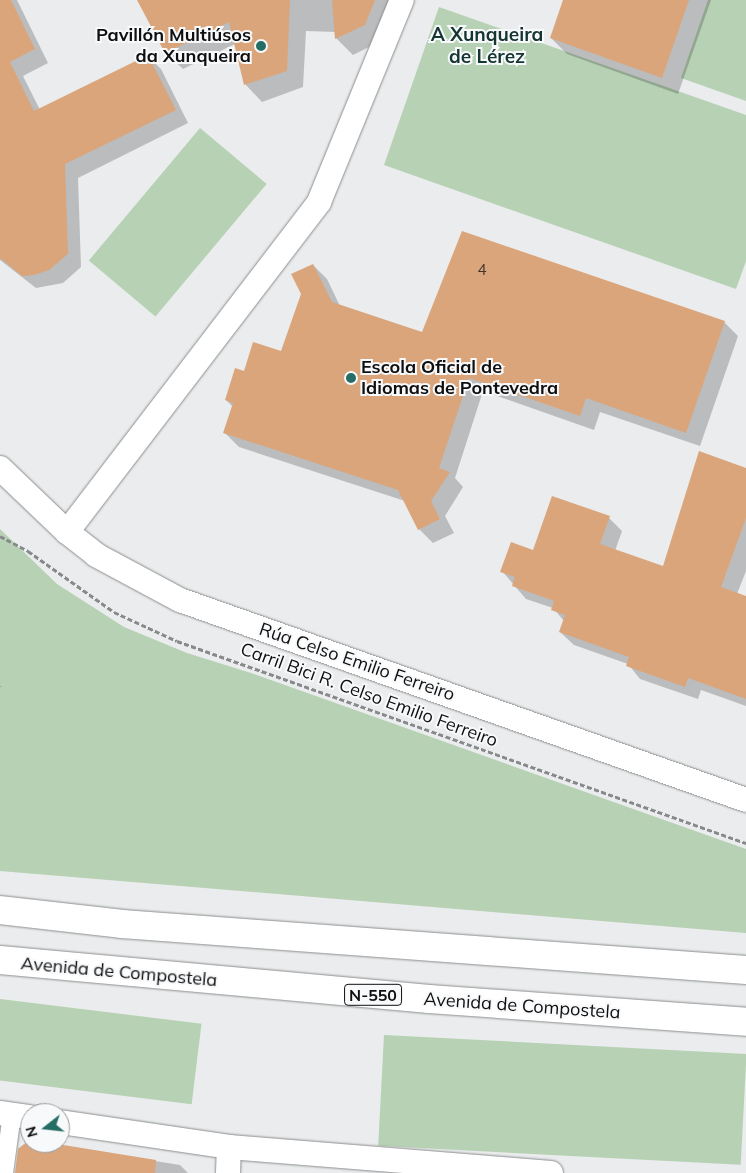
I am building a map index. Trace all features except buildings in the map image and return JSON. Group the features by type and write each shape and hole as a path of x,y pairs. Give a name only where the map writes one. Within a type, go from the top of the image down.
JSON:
{"highway":[{"path":"0,910 122,924 746,970"},
{"name":"Avenida de Compostela","path":"0,960 429,999 746,1022"}],"street":[{"path":"67,532 319,202 402,0"},
{"name":"Rúa Celso Emilio Ferreiro","path":"0,468 67,532 138,580 180,600 746,800"},
{"path":"4,1173 14,1115"},
{"path":"70,1123 229,1147 551,1173"},
{"path":"228,1173 229,1147"}],"path":[{"name":"Carril Bici R. Celso Emilio Ferreiro","path":"0,536 28,551 114,612 178,641 746,843"}],"green space":[{"path":"708,0 746,0 746,101 681,78"},
{"path":"439,7 746,115 746,261 736,289 384,165"},
{"path":"200,128 267,184 155,316 89,261"},
{"path":"0,529 57,584 124,627 187,653 251,673 746,849 746,933 0,871"},
{"path":"0,999 201,1024 192,1104 0,1081"},
{"path":"384,1035 746,1054 741,1165 378,1146"}],"place":[{"name":"Pavillón Multiúsos da Xunqueira","path":"261,46"},
{"name":"Escola Oficial de Idiomas de Pontevedra","path":"351,378"}],"district":[{"name":"A Xunqueira de Lérez","path":"487,46"}]}
